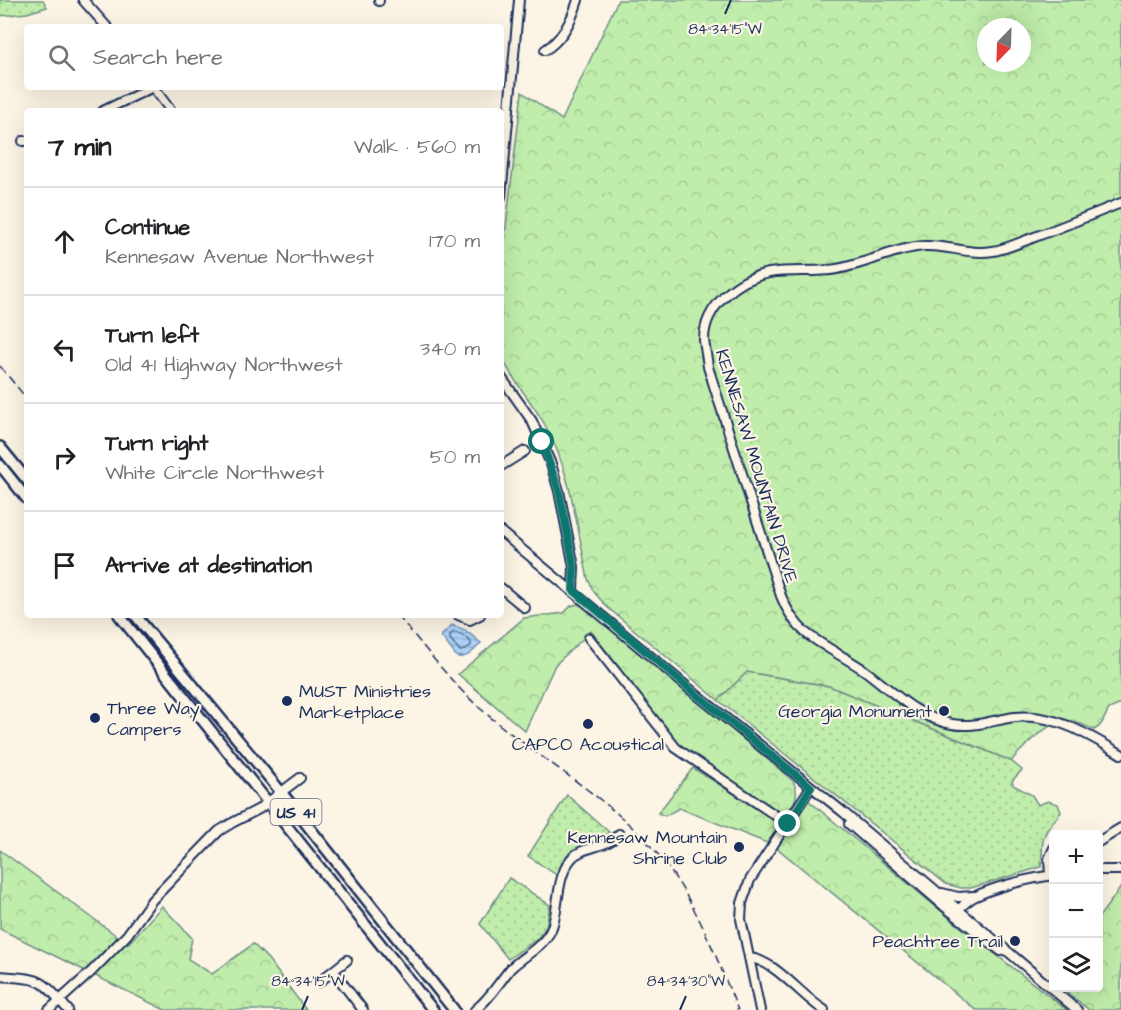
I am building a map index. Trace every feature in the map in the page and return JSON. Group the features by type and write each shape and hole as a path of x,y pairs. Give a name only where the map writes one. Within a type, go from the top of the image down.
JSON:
{"main road":[{"path":"0,447 24,476"},
{"path":"0,465 24,495"},
{"name":"US 41","path":"121,618 433,1010"},
{"name":"US 41","path":"137,618 281,792 454,1010"}],"street":[{"path":"83,0 104,24"},
{"path":"504,142 519,0"},
{"path":"545,51 562,34 578,0"},
{"path":"109,108 147,90"},
{"path":"155,90 169,108"},
{"name":"KENNESAW MOUNTAIN DRIVE","path":"1121,203 994,251 974,253 943,248 912,248 836,269 768,273 741,283 728,293 715,307 707,323 704,339 708,367 781,596 789,615 807,633 929,718 972,726 1018,717 1045,719 1077,730 1121,754"},
{"path":"504,381 532,422 551,464 559,491 574,567 573,590"},
{"path":"504,464 525,451"},
{"path":"0,474 10,477"},
{"path":"504,530 514,541"},
{"path":"504,534 935,890 957,912 972,920 1077,1010"},
{"path":"504,591 525,608"},
{"path":"589,638 676,748 788,824"},
{"path":"49,1010 127,935 153,900 219,831 267,803 300,778"},
{"path":"760,1010 741,920 744,895 750,880 811,787"},
{"path":"811,787 861,834 1043,981"},
{"path":"1103,839 1121,828"},
{"path":"475,1010 493,993 512,968 549,933 560,886 571,858 585,850 608,843 619,834"},
{"path":"1103,870 1121,870"},
{"path":"935,890 955,897 977,896 1049,876"},
{"path":"957,912 977,896"},
{"path":"972,920 971,905 977,896"},
{"path":"749,958 765,961 824,1010"},
{"path":"319,982 347,960"},
{"path":"333,971 363,1010"},
{"path":"0,976 37,980 49,987 68,1010"}],"green space":[{"path":"0,0 43,0 47,7 27,13 0,16"},
{"path":"618,0 1121,0 1121,704 1109,709 1103,721 1094,730 1072,721 1056,723 1038,734 1011,761 829,686 747,672 718,700 607,607 594,592 588,579 567,480 554,443 540,416 504,361 504,243 522,92 562,120"},
{"path":"577,604 588,608 793,781 796,796 785,817 696,759 675,741 591,631 555,665 525,731 458,674 524,618 564,613"},
{"path":"747,672 829,686 1011,761 1022,770 1012,781 1013,785 1032,795 1038,805 1048,801 1058,804 1061,812 1047,830 1043,840 1041,867 971,888 946,884 718,700"},
{"path":"693,768 781,823 767,843 679,808 665,816 658,813"},
{"path":"567,795 609,832 598,840 574,850 558,876 528,856"},
{"path":"808,800 953,921 1067,1010 976,1010 777,848"},
{"path":"0,850 128,944 162,906 192,938 188,959 212,974 253,944 268,959 306,1010 165,1010 0,929"},
{"path":"509,878 550,905 546,927 537,939 508,959 480,924"},
{"path":"1121,887 1121,1010 1089,1010 1067,992 1103,992 1103,912"}],"water":[{"path":"452,625 465,630 481,643 468,655 457,657 441,636"}],"railway":[{"path":"0,366 24,395"},
{"path":"400,618 470,699 504,728 619,815 660,857 695,912 738,1010"}],"place":[{"name":"MUST Ministries Marketplace","path":"287,701"},
{"name":"Georgia Monument","path":"944,711"},
{"name":"Three Way Campers","path":"95,718"},
{"name":"CAPCO Acoustical","path":"588,724"},
{"name":"Kennesaw Mountain Shrine Club","path":"739,847"},
{"name":"Peachtree Trail","path":"1015,941"}],"route":[{"path":"542,442 559,491 574,567 573,590 697,695 811,787 788,824"}]}
